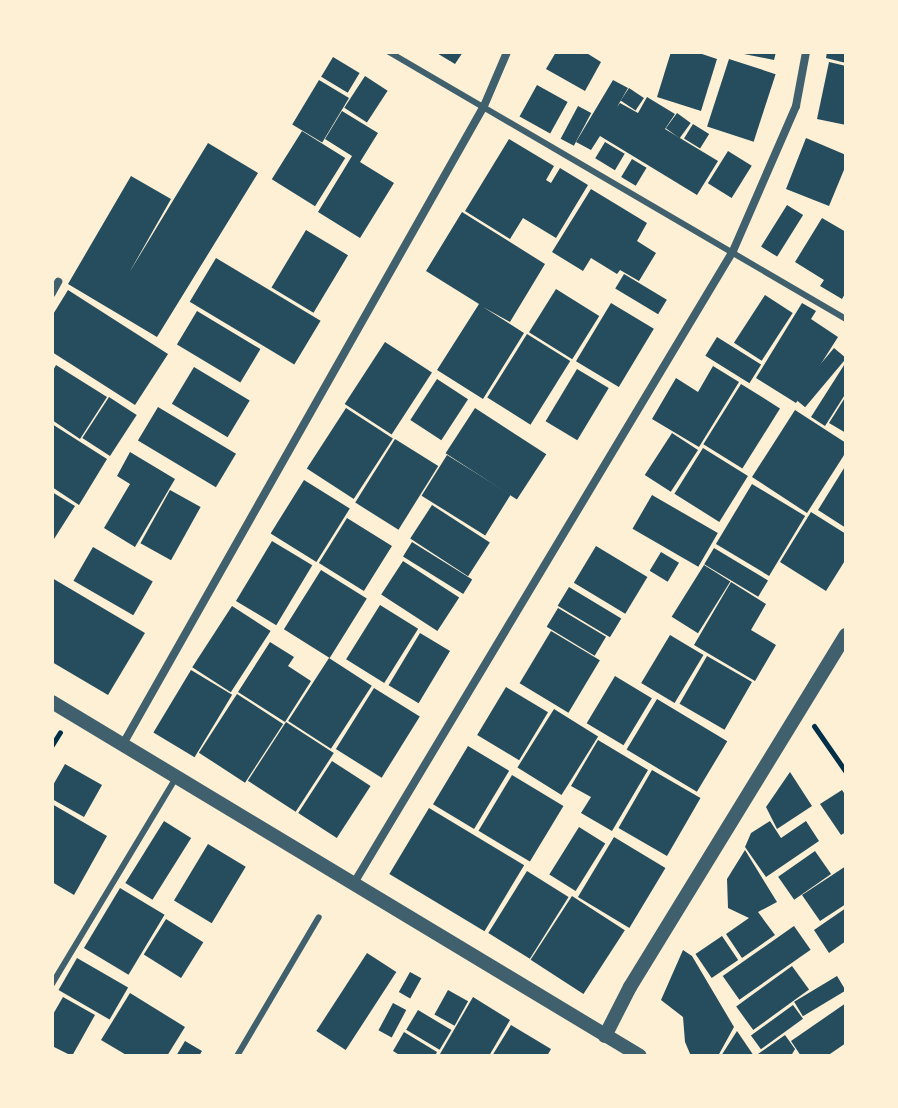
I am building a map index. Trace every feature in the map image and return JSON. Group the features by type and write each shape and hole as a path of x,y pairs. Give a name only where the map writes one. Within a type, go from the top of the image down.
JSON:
{"street":[{"path":"123,744 484,106 507,52"},
{"path":"354,883 733,251 796,106 806,52"},
{"path":"52,293 58,282"},
{"path":"605,1036 630,987 846,635"},
{"path":"52,702 640,1056"}],"lane":[{"path":"389,52 846,319"},
{"path":"52,984 177,776"},
{"path":"237,1056 319,917"}],"path":[{"path":"802,708 846,772"}],"building":[{"path":"435,52 463,52 455,64"},
{"path":"556,52 585,52 601,62 585,91 546,69"},
{"path":"671,52 696,52 717,59 701,111 657,97"},
{"path":"734,52 776,52 774,60"},
{"path":"827,52 846,52 846,63 826,58"},
{"path":"333,57 360,73 348,93 321,77"},
{"path":"729,59 776,74 754,142 707,127"},
{"path":"829,62 846,66 846,125 817,119"},
{"path":"365,76 388,91 367,123 344,108"},
{"path":"319,80 349,98 322,143 292,125"},
{"path":"613,80 628,88 617,107 620,103 638,113 647,97 675,114 665,129 718,161 697,195 600,136 591,150 576,142"},
{"path":"537,85 568,102 550,133 520,116"},
{"path":"629,88 644,98 636,111 621,100"},
{"path":"578,106 591,113 574,146 561,139"},
{"path":"342,111 378,133 360,162 394,183 360,238 318,212 352,156 325,139"},
{"path":"677,113 691,123 680,138 666,128"},
{"path":"693,124 709,134 700,148 684,138"},
{"path":"302,131 345,158 315,206 272,179"},
{"path":"806,138 846,155 846,165 829,206 786,189"},
{"path":"509,139 554,166 546,180 551,183 560,168 588,185 556,238 523,218 510,239 465,211"},
{"path":"605,142 625,154 615,170 595,158"},
{"path":"208,143 258,173 157,337 68,284 131,176 171,199 129,273"},
{"path":"728,151 752,166 732,198 708,183"},
{"path":"632,159 647,168 636,186 621,177"},
{"path":"591,189 647,223 637,241 656,253 639,281 620,270 617,274 591,258 583,271 552,252"},
{"path":"787,205 803,215 777,257 761,247"},
{"path":"462,212 545,264 510,322 483,307 524,333 483,399 437,370 479,304 426,271"},
{"path":"822,218 846,232 846,292 842,299 820,286 824,280 795,262"},
{"path":"306,230 348,255 313,313 271,287"},
{"path":"216,258 321,321 294,365 190,302"},
{"path":"624,274 667,300 658,314 615,289"},
{"path":"556,289 599,316 572,359 529,332"},
{"path":"68,290 168,354 135,405 52,352 52,316"},
{"path":"765,295 793,313 762,361 734,343"},
{"path":"611,303 654,329 619,387 576,361"},
{"path":"802,303 816,311 811,319 838,337 796,403 756,378"},
{"path":"197,311 260,349 240,383 177,344"},
{"path":"527,334 570,361 531,425 487,398"},
{"path":"717,337 761,365 749,383 705,356"},
{"path":"385,342 432,372 392,435 345,404"},
{"path":"834,348 846,359 805,407 793,397"},
{"path":"846,362 846,393 825,426 811,417"},
{"path":"56,365 107,397 80,439 52,420 52,372"},
{"path":"713,366 739,382 699,447 652,419 676,378 698,392"},
{"path":"194,367 250,400 228,437 172,404"},
{"path":"577,369 609,388 577,440 546,421"},
{"path":"437,379 468,399 441,440 410,420"},
{"path":"741,384 780,408 742,469 703,444"},
{"path":"846,396 846,433 829,423"},
{"path":"109,397 137,415 110,456 82,438"},
{"path":"158,407 236,454 216,487 138,440"},
{"path":"346,408 393,438 354,499 307,468"},
{"path":"475,408 546,454 517,500 446,453"},
{"path":"795,410 846,443 846,452 807,513 752,477"},
{"path":"52,424 107,459 79,505 52,487"},
{"path":"672,433 698,450 671,492 645,475"},
{"path":"395,439 438,466 399,530 355,503"},
{"path":"703,448 748,476 719,522 674,494"},
{"path":"130,452 175,479 135,547 104,528 130,484 117,476"},
{"path":"447,455 511,495 485,535 422,496"},
{"path":"846,465 846,528 818,510"},
{"path":"304,480 350,509 316,562 271,533"},
{"path":"752,484 805,516 769,576 716,544"},
{"path":"170,490 201,507 171,560 140,543"},
{"path":"52,492 75,506 54,539 52,538"},
{"path":"652,495 718,533 698,567 632,529"},
{"path":"432,505 490,543 468,576 410,539"},
{"path":"811,512 846,534 846,559 826,591 780,562"},
{"path":"347,518 392,546 364,591 319,563"},
{"path":"272,541 312,565 276,625 236,601"},
{"path":"412,542 472,580 463,594 403,556"},
{"path":"596,546 647,577 625,614 574,583"},
{"path":"93,547 153,582 133,615 74,581"},
{"path":"714,548 768,580 758,597 704,564"},
{"path":"661,552 679,563 668,582 650,571"},
{"path":"403,561 459,597 437,631 381,595"},
{"path":"704,565 730,581 698,633 672,617"},
{"path":"321,570 367,599 330,658 284,629"},
{"path":"52,578 145,633 108,695 52,662"},
{"path":"731,582 766,604 751,630 776,645 755,681 694,645"},
{"path":"569,587 621,618 610,637 558,606"},
{"path":"380,605 418,629 384,683 346,659"},
{"path":"232,606 271,631 231,692 192,667"},
{"path":"558,608 606,637 595,656 547,627"},
{"path":"551,631 600,660 568,713 520,683"},
{"path":"420,633 450,651 419,703 389,685"},
{"path":"670,635 703,655 675,703 641,683"},
{"path":"270,642 294,657 288,666 311,681 285,722 238,692"},
{"path":"707,656 752,682 725,730 680,704"},
{"path":"329,658 372,686 331,749 288,721"},
{"path":"191,670 232,695 195,757 153,733"},
{"path":"615,676 652,698 624,745 587,723"},
{"path":"506,687 548,712 519,760 477,735"},
{"path":"374,688 420,717 382,778 336,749"},
{"path":"237,694 283,724 245,783 199,753"},
{"path":"657,699 727,741 697,792 627,750"},
{"path":"554,709 598,737 562,795 517,768"},
{"path":"286,722 334,753 296,812 248,781"},
{"path":"598,740 648,770 612,831 581,813 591,797 571,786"},
{"path":"468,746 509,771 474,829 433,804"},
{"path":"332,761 371,786 337,838 298,813"},
{"path":"65,764 102,785 84,817 52,799 52,787"},
{"path":"652,770 700,798 667,856 618,828"},
{"path":"790,772 812,806 777,829 766,807"},
{"path":"512,775 563,806 530,862 479,831"},
{"path":"842,790 846,796 846,832 841,835 820,804"},
{"path":"52,804 107,836 74,895 52,882"},
{"path":"429,808 524,865 484,931 389,874"},
{"path":"164,821 191,838 152,900 125,883"},
{"path":"770,821 781,838 806,821 819,841 766,877 745,847 751,833"},
{"path":"579,827 605,843 576,891 549,874"},
{"path":"614,837 665,868 629,928 578,897"},
{"path":"208,844 246,867 212,923 174,901"},
{"path":"745,850 777,902 758,912 775,935 742,958 726,934 749,918 728,908 727,879"},
{"path":"815,851 831,874 794,900 778,877"},
{"path":"846,866 846,904 820,921 802,895"},
{"path":"527,871 569,897 530,959 488,933"},
{"path":"120,888 165,915 129,975 84,948"},
{"path":"572,896 625,930 583,994 531,960"},
{"path":"846,908 846,941 829,953 814,930"},
{"path":"166,919 203,942 181,978 144,955"},
{"path":"794,926 811,950 739,1000 723,976"},
{"path":"722,936 738,960 712,978 695,954"},
{"path":"683,950 692,956 734,1027 718,1056 691,1056 685,1042 683,1017 661,1000"},
{"path":"367,953 396,972 346,1050 316,1031"},
{"path":"77,958 128,988 110,1020 58,990"},
{"path":"792,966 809,989 753,1030 736,1007"},
{"path":"410,972 421,978 410,998 399,992"},
{"path":"837,976 846,991 803,1016 794,1002"},
{"path":"448,990 468,1001 455,1026 434,1014"},
{"path":"130,993 185,1027 167,1056 128,1056 101,1040"},
{"path":"63,997 95,1015 72,1056 52,1046 52,1016"},
{"path":"473,997 510,1020 489,1056 440,1054"},
{"path":"393,1003 406,1010 392,1037 378,1030"},
{"path":"846,1003 846,1043 827,1056 801,1056 791,1041"},
{"path":"793,1005 803,1019 761,1049 751,1036"},
{"path":"418,1010 451,1030 440,1050 406,1030"},
{"path":"511,1025 551,1049 547,1056 492,1056"},
{"path":"737,1031 754,1056 721,1056"},
{"path":"404,1032 437,1052 435,1056 401,1056 393,1051"},
{"path":"785,1035 795,1049 791,1056 758,1054"},
{"path":"185,1041 202,1051 199,1056 176,1056"}]}
